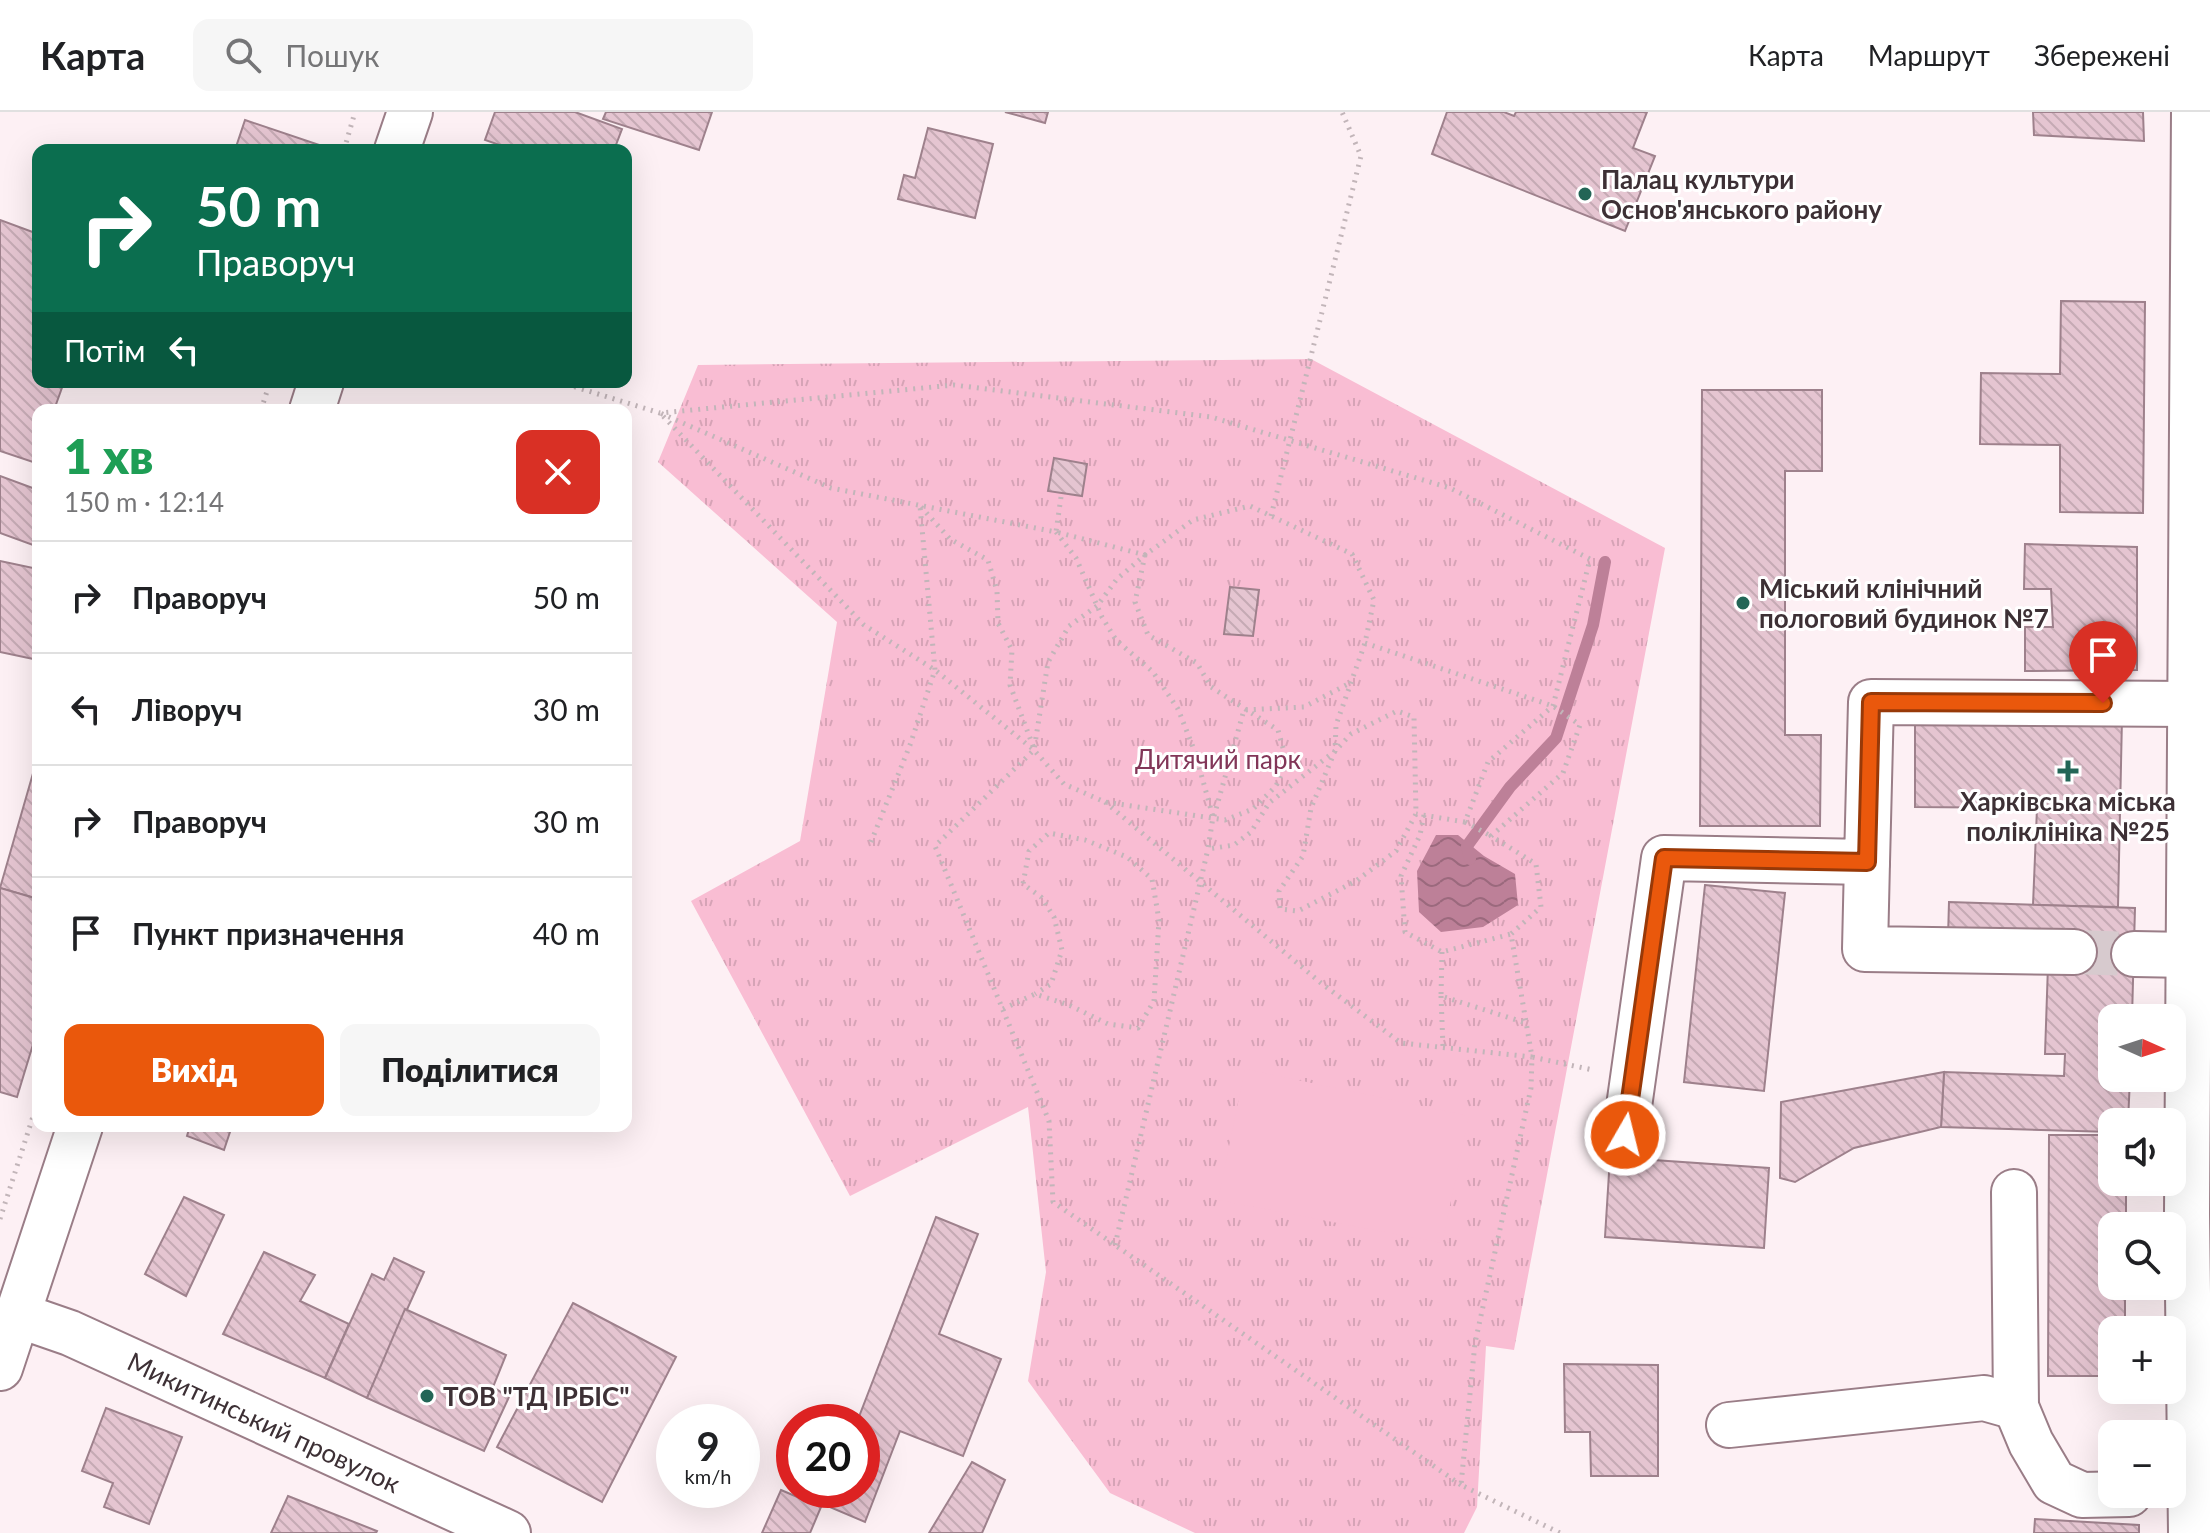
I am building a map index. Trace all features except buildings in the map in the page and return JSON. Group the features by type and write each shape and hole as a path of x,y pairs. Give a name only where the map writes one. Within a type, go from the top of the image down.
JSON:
{"street":[{"path":"399,144 410,112"},
{"path":"2186,1465 2198,1218 2189,955 2194,112"},
{"path":"2074,952 1865,949 1871,702 2191,704"},
{"path":"1625,1135 1664,858 1867,862"},
{"path":"2134,954 2189,955"},
{"path":"0,1368 78,1132"},
{"path":"2014,1192 2016,1407 2031,1443 2054,1482 2082,1495 2098,1495"},
{"name":"Микитинський провулок","path":"18,1315 70,1333 508,1533"},
{"path":"1729,1425 1984,1398 2016,1407"}],"path":[{"path":"346,144 355,112"},
{"path":"1271,516 1361,156 1342,112"},
{"path":"660,413 954,385 1211,417 1450,488 1590,559 1553,706 1488,762 1465,822"},
{"path":"579,388 631,404"},
{"path":"632,404 660,413 831,488 1056,532 1145,555"},
{"path":"660,413 864,625 935,670 1034,750 1064,784 1105,802 1321,983 1401,1043 1532,1057 1633,1079"},
{"path":"1061,497 1056,532 1076,558 1116,640 1153,672 1178,709 1195,752 1213,817"},
{"path":"871,842 910,745 935,670 920,506"},
{"path":"920,506 950,539 988,560 997,591 998,623 1012,650 1010,685 1034,750"},
{"path":"1420,814 1396,851 1356,881 1298,911 1280,909 1279,891 1303,856 1311,808 1335,751 1336,725 1365,643 1374,600 1352,554 1250,506 1193,520 1145,555 1117,579 1097,606 1069,626 1048,662 1034,750 935,846 1049,1121 1053,1202 1461,1485 1560,1533"},
{"path":"1105,802 1225,820 1253,809 1276,786 1287,762 1278,730 1211,687 1197,663 1148,635 1135,602 1145,555"},
{"path":"1365,643 1553,706 1580,725 1563,773 1491,836"},
{"path":"1244,710 1304,707 1351,683"},
{"path":"1115,1245 1213,817 1244,710"},
{"path":"1208,849 1234,845 1251,832 1269,803 1335,751 1351,734 1397,711 1414,717 1420,814 1420,835 1401,876 1405,932 1442,952 1511,934 1541,907 1536,864 1465,822 1420,814"},
{"path":"1003,1009 1051,984 1062,950 1054,917 1041,897 1023,884 1029,851 1049,833 1085,840 1127,857 1152,879 1159,920 1154,1001 1138,1028 1108,1024 1069,1005 1035,994"},
{"path":"1461,1485 1475,1343 1531,1088 1532,1057 1511,934"},
{"path":"1442,952 1443,1047"},
{"path":"1441,996 1526,1023"},
{"path":"0,1219 32,1120"}],"green space":[{"name":"Дитячий парк","path":"1311,359 1665,548 1514,1350 1486,1346 1477,1507 1464,1533 1195,1533 1110,1493 1028,1381 1046,1272 1028,1107 850,1196 691,901 800,841 837,622 658,462 698,365"},
{"path":"1245,1069 1469,1116 1442,1243 1218,1200"}],"water":[{"path":"1436,835 1458,835 1484,856 1515,874 1518,905 1483,927 1441,932 1419,912 1417,871"}],"waterway":[{"path":"1470,859 1467,846 1510,787 1556,738 1593,625 1605,562"}],"tunnel":[{"path":"2074,952 2134,954"}],"place":[{"name":"Палац культури Основ'янського району","path":"1585,194"},
{"name":"Міський клінічний пологовий будинок №7","path":"1743,603"},
{"name":"Харківська міська поліклініка №25","path":"2068,771"},
{"name":"ТОВ \"ТД ІРБІС\"","path":"427,1396"}],"route":[{"path":"1625,1135 1664,858 1867,862 1871,702 2103,703"}]}
